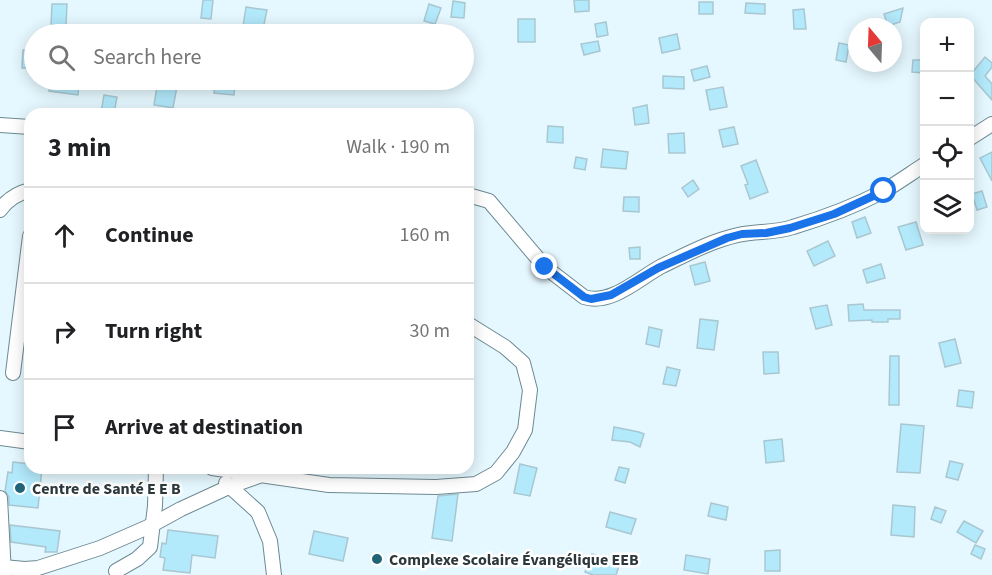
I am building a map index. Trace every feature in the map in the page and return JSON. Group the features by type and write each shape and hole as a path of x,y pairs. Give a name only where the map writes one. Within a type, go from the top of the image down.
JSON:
{"street":[{"path":"974,135 992,124"},
{"path":"0,125 24,127"},
{"path":"474,197 489,201 545,267 584,297 591,299 611,295 658,268 709,244 742,234 766,233 790,228 834,214 884,191 920,168"},
{"path":"0,210 5,203 24,192"},
{"path":"14,373 24,287"},
{"path":"254,474 329,485 436,486 476,484 496,473 513,452 525,430 530,390 523,363 505,347 474,328"},
{"path":"0,438 24,441"},
{"path":"116,571 137,559 150,548 156,474"},
{"path":"214,474 231,486 258,512 270,541 274,575"},
{"path":"0,498 4,571 50,566 100,548 231,486 261,475"}],"building":[{"path":"203,0 213,0 211,19 201,18"},
{"path":"574,0 589,0 589,11 575,12"},
{"path":"453,1 465,3 464,18 451,17"},
{"path":"699,2 713,2 713,14 699,14"},
{"path":"746,3 765,4 765,14 745,13"},
{"path":"52,4 67,4 66,24 51,24"},
{"path":"429,4 441,8 435,24 424,21"},
{"path":"246,7 267,10 264,24 243,24"},
{"path":"903,8 901,18 885,18 884,14"},
{"path":"804,9 806,29 794,29 793,10"},
{"path":"518,19 535,19 535,42 518,42"},
{"path":"606,22 608,35 597,37 595,24"},
{"path":"677,34 680,49 662,53 659,38"},
{"path":"598,41 600,51 584,55 581,44"},
{"path":"839,43 848,45 846,62 836,60"},
{"path":"23,50 24,50 24,68 22,68"},
{"path":"985,57 992,63 992,67 985,76 992,84 992,100 974,80 974,70"},
{"path":"913,60 920,60 920,73 912,72"},
{"path":"707,66 710,77 694,81 691,70"},
{"path":"663,76 684,77 684,89 663,88"},
{"path":"723,87 727,107 710,110 706,90"},
{"path":"49,90 78,90 78,95"},
{"path":"156,90 176,90 173,108 154,105"},
{"path":"214,90 234,90 234,95 214,93"},
{"path":"104,95 117,97 115,108 102,108"},
{"path":"647,105 649,123 635,125 633,108"},
{"path":"548,126 563,127 563,143 547,142"},
{"path":"734,127 738,144 723,147 719,130"},
{"path":"684,133 685,153 669,153 668,134"},
{"path":"603,149 628,152 626,169 601,167"},
{"path":"992,152 992,181 980,158"},
{"path":"576,157 587,159 585,170 574,168"},
{"path":"756,160 768,192 750,199 745,185 748,184 741,166"},
{"path":"693,180 699,189 688,197 682,188"},
{"path":"982,191 987,207 977,210 974,193"},
{"path":"624,197 639,197 639,212 623,211"},
{"path":"865,217 871,233 857,238 852,222"},
{"path":"916,222 923,245 906,250 898,227"},
{"path":"828,241 835,256 814,266 807,251"},
{"path":"640,247 640,259 630,259 629,248"},
{"path":"705,262 710,281 695,285 690,266"},
{"path":"881,264 885,278 867,283 863,270"},
{"path":"863,304 864,310 900,310 900,319 888,319 888,322 849,321 848,305"},
{"path":"827,305 832,325 816,329 810,308"},
{"path":"700,319 718,321 714,350 697,348"},
{"path":"649,327 662,330 659,347 646,344"},
{"path":"955,339 961,363 945,367 939,343"},
{"path":"763,352 778,352 779,373 764,374"},
{"path":"890,356 899,356 899,405 889,405"},
{"path":"667,367 680,370 676,386 663,384"},
{"path":"959,390 974,392 972,408 957,406"},
{"path":"901,424 924,426 920,473 897,472"},
{"path":"614,427 644,434 640,447 630,442 612,440"},
{"path":"782,439 784,461 766,463 764,441"},
{"path":"950,461 963,464 958,480 946,477"},
{"name":"Centre de Santé E E B","path":"13,462 24,463 24,474 41,474 38,508 9,505 9,497 5,491 8,472 12,473"},
{"path":"520,464 537,468 530,496 514,493"},
{"path":"619,467 629,469 625,483 615,480"},
{"path":"458,494 452,541 432,538 438,496"},
{"path":"711,503 728,507 726,520 708,516"},
{"path":"893,505 915,507 914,537 891,535"},
{"path":"935,507 946,511 941,523 931,519"},
{"path":"610,512 636,519 631,534 606,527"},
{"path":"964,521 983,531 976,543 957,532"},
{"path":"10,525 60,531 57,552 45,552 46,547 11,542"},
{"path":"168,530 218,536 215,558 192,555 190,573 163,570 165,558 160,557 162,543 166,544"},
{"path":"314,531 348,538 343,561 309,554"},
{"path":"975,545 985,549 981,559 971,554"},
{"path":"780,550 780,571 765,571 765,551"},
{"path":"592,554 620,563 616,575 593,575 585,572"},
{"path":"686,555 710,559 708,574 684,570"}],"place":[{"name":"Centre de Santé E E B","path":"20,488"},
{"name":"Complexe Scolaire Évangélique EEB","path":"377,559"}],"route":[{"path":"545,267 584,297 602,298 709,244 742,234 766,233 790,228 834,214 884,191"}]}
